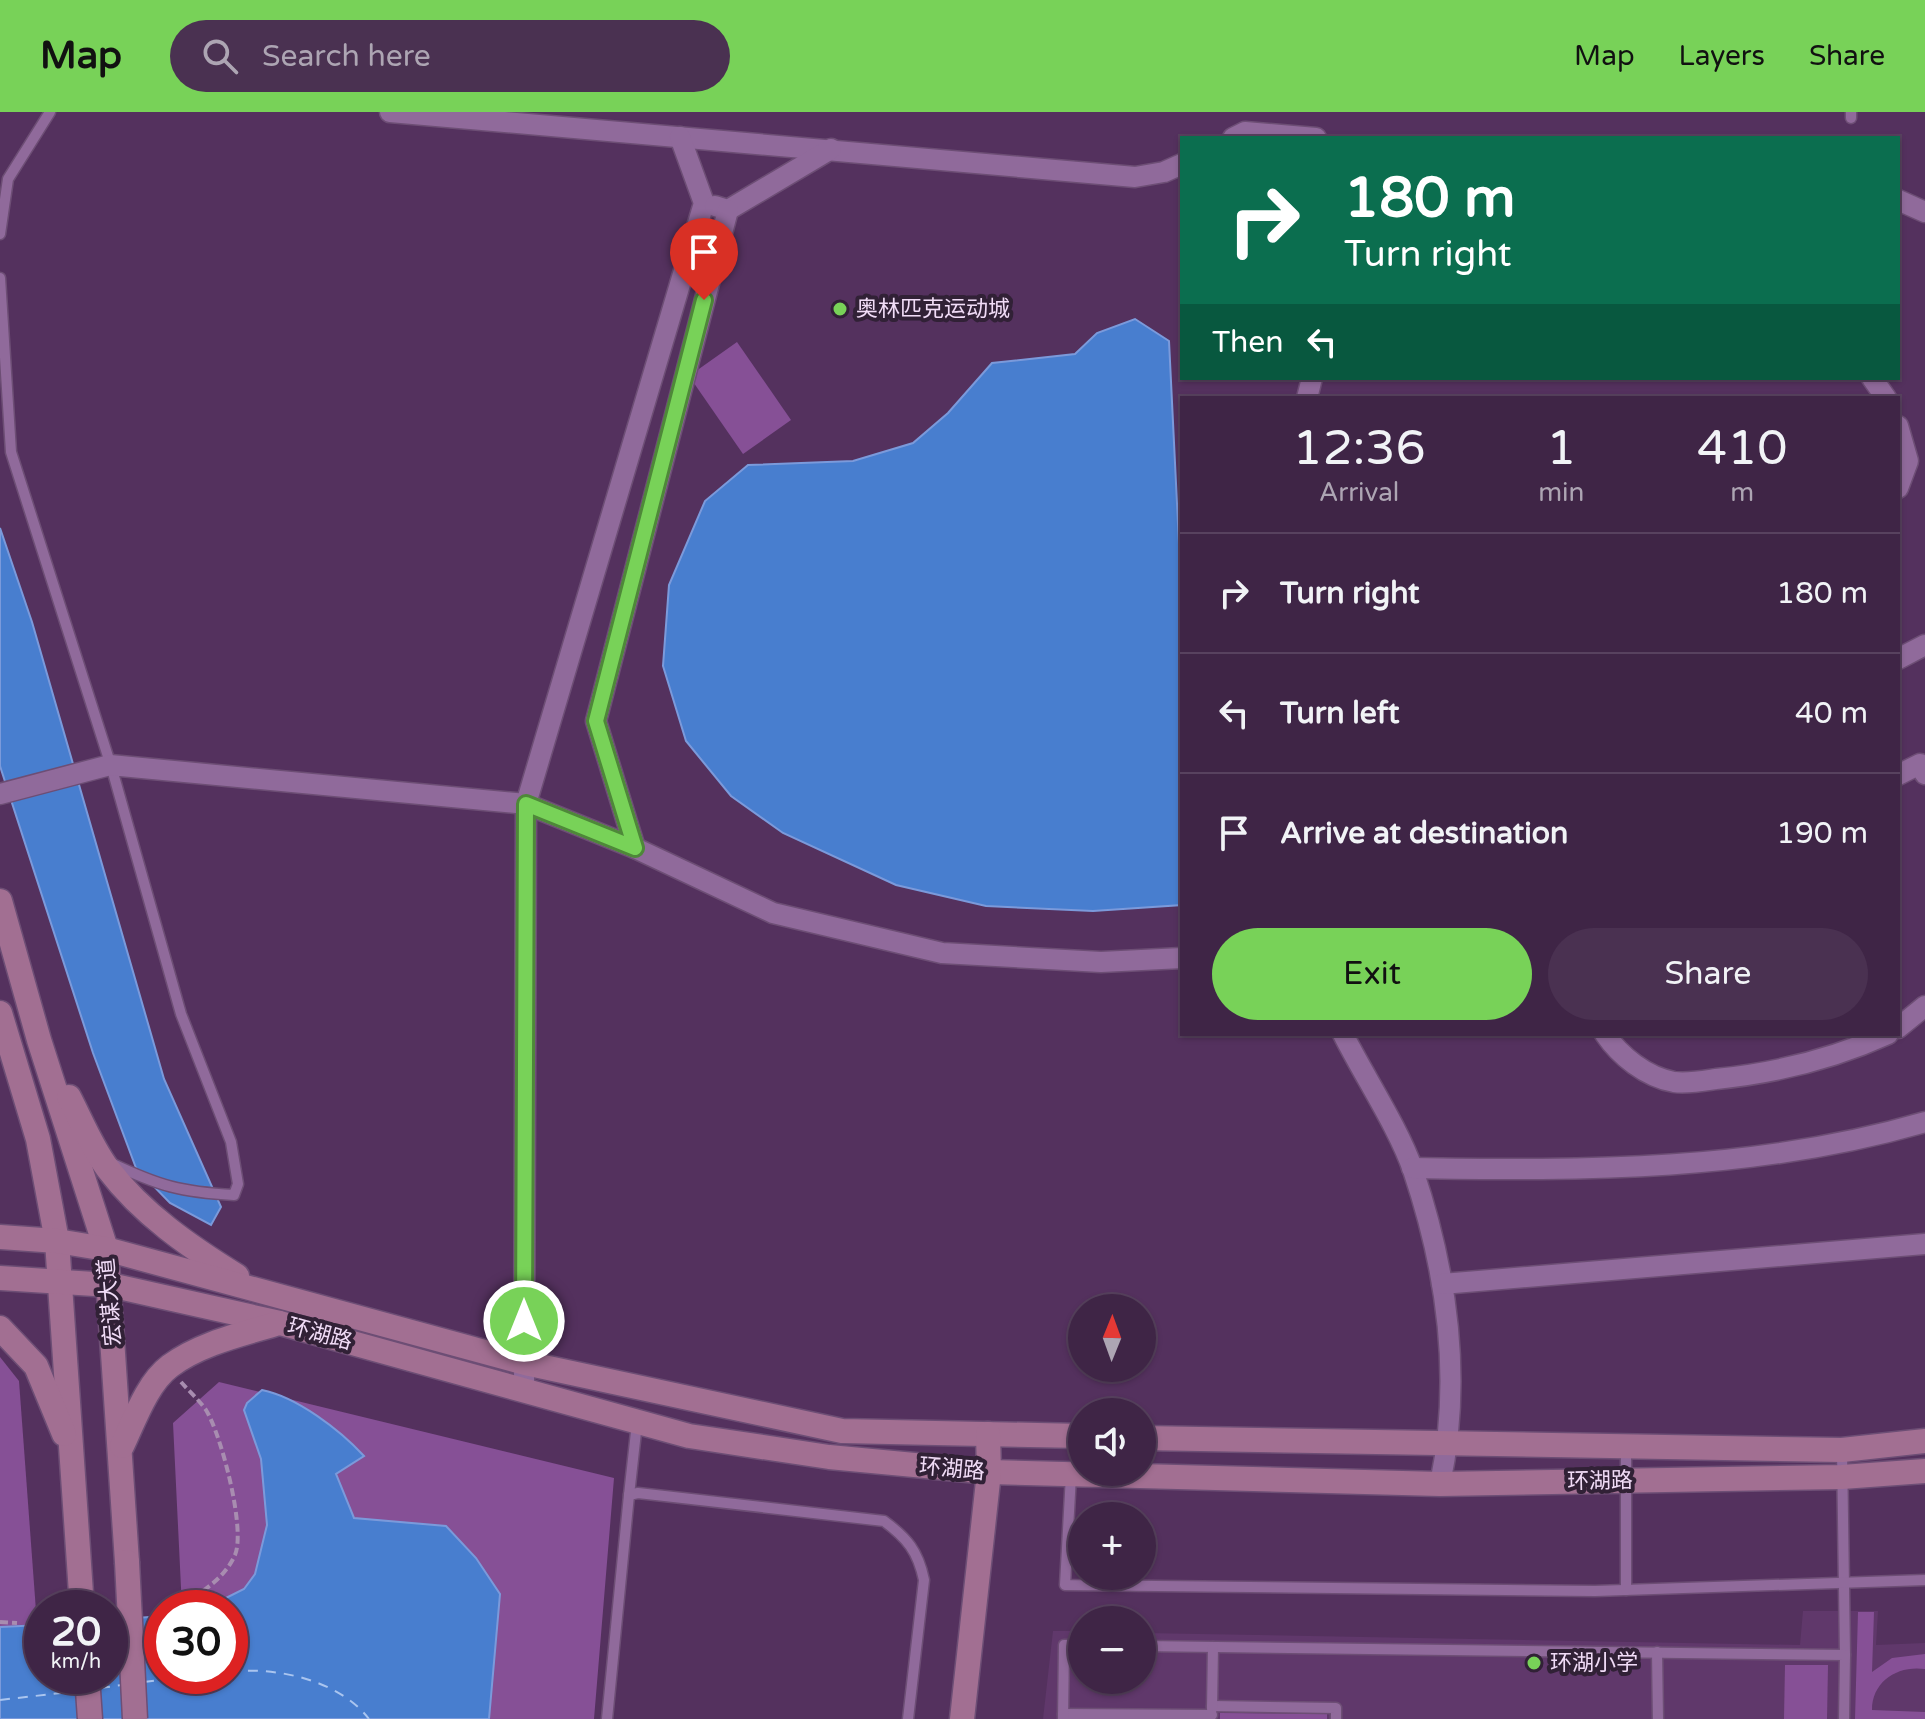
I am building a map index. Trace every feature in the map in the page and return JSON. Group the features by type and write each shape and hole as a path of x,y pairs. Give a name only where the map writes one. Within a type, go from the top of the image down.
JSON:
{"main road":[{"name":"宏谋大道","path":"0,901 39,1040 106,1249 121,1448 135,1719"},
{"path":"1,1021 38,1139 57,1241 81,1590"},
{"path":"39,1040 102,1158 149,1212 192,1248 263,1292"},
{"name":"环湖路","path":"0,1237 57,1241 106,1249 525,1363 842,1431 1068,1436"},
{"name":"环湖路","path":"0,1278 110,1285 280,1323 689,1436 829,1457 989,1472 1068,1475"},
{"path":"121,1448 143,1402 168,1367 217,1342 280,1323"},
{"path":"0,1328 36,1366 71,1450"},
{"path":"962,1719 989,1472 988,1434"},
{"name":"环湖路","path":"1156,1438 1842,1450 1925,1441"},
{"name":"环湖路","path":"1156,1477 1440,1484 1842,1477 1925,1471"},
{"path":"88,1694 90,1719"}],"street":[{"path":"390,112 1135,177 1180,165"},
{"path":"1241,127 1302,136"},
{"path":"524,1390 526,804 704,203 680,137"},
{"path":"635,848 596,721 728,210 831,149"},
{"path":"1900,201 1925,212"},
{"path":"704,203 728,210"},
{"path":"1900,428 1916,447 1900,483"},
{"path":"1900,658 1925,645"},
{"path":"1900,774 1920,764 1925,774"},
{"path":"0,794 110,765 526,804 635,848 773,913 942,953 1101,962 1180,958"},
{"path":"1900,1026 1925,1006"},
{"path":"1344,1036 1412,1168 1442,1284 1452,1388 1448,1445 1440,1484"},
{"path":"1607,1036 1621,1055 1653,1075 1674,1082 1689,1082 1762,1075 1849,1052 1884,1036"},
{"path":"1412,1168 1568,1171 1715,1163 1816,1148 1925,1122"},
{"path":"1442,1284 1925,1244"}],"lane":[{"path":"0,234 8,179 50,112"},
{"path":"0,278 11,452 110,765 181,1014 231,1142 238,1184 234,1195 161,1187 102,1158"},
{"path":"607,1719 637,1423"},
{"path":"1626,1448 1626,1590"},
{"path":"1842,1450 1844,1719"},
{"path":"1070,1486 1065,1585 1626,1590 1925,1580"},
{"path":"629,1495 638,1493 884,1521 908,1538 919,1559 924,1580 908,1719"},
{"path":"1068,1645 1064,1645 1063,1717 1336,1708 1336,1719"},
{"path":"1156,1646 1845,1655"},
{"path":"1212,1713 1213,1647"},
{"path":"1657,1652 1658,1719"}],"path":[{"path":"168,1367 206,1411 235,1504 236,1552 218,1581 204,1590"},
{"path":"0,1622 17,1623"}],"shaded area":[{"path":"737,342 791,420 743,454 689,376"},
{"path":"0,1357 19,1381 34,1590 24,1590 24,1694 42,1694 44,1719 0,1719"},
{"path":"219,1382 614,1478 594,1719 187,1719 212,1694 248,1694 248,1590 181,1590 173,1423"},
{"name":"环湖小学","path":"1803,1611 1878,1611 1876,1645 1925,1643 1925,1719 1043,1719 1053,1631 1068,1631 1068,1694 1156,1694 1156,1633 1800,1645"},
{"path":"1858,1612 1874,1612 1872,1672 1892,1658 1925,1654 1925,1669 1905,1670 1882,1683 1876,1691 1872,1710 1925,1712 1925,1719 1855,1719"},
{"path":"1785,1665 1828,1665 1827,1719 1784,1719"},
{"path":"1220,1713 1327,1714 1327,1719 1220,1719"}],"water":[{"path":"1135,319 1169,341 1180,564 1180,905 1093,911 986,906 896,885 783,833 731,796 686,741 663,666 669,585 705,501 748,465 853,461 913,443 948,413 992,363 1075,354 1097,333"},
{"path":"0,528 32,622 164,1079 221,1207 211,1225 170,1203 136,1168 93,1053 0,766"},
{"path":"262,1390 289,1400 317,1416 364,1456 336,1474 354,1518 446,1526 476,1558 500,1594 489,1719 0,1719 0,1627 24,1626 24,1694 128,1694 128,1619 144,1617 144,1694 248,1694 248,1590 242,1590 255,1574 267,1525 261,1459 244,1410 247,1403"}],"ferry route":[{"path":"248,1671 287,1674 325,1686 357,1706 369,1719"},
{"path":"0,1700 52,1694"}],"place":[{"name":"奥林匹克运动城","path":"840,309"},
{"name":"环湖小学","path":"1534,1663"}],"route":[{"path":"524,1321 526,804 635,848 596,721 704,300"}]}
